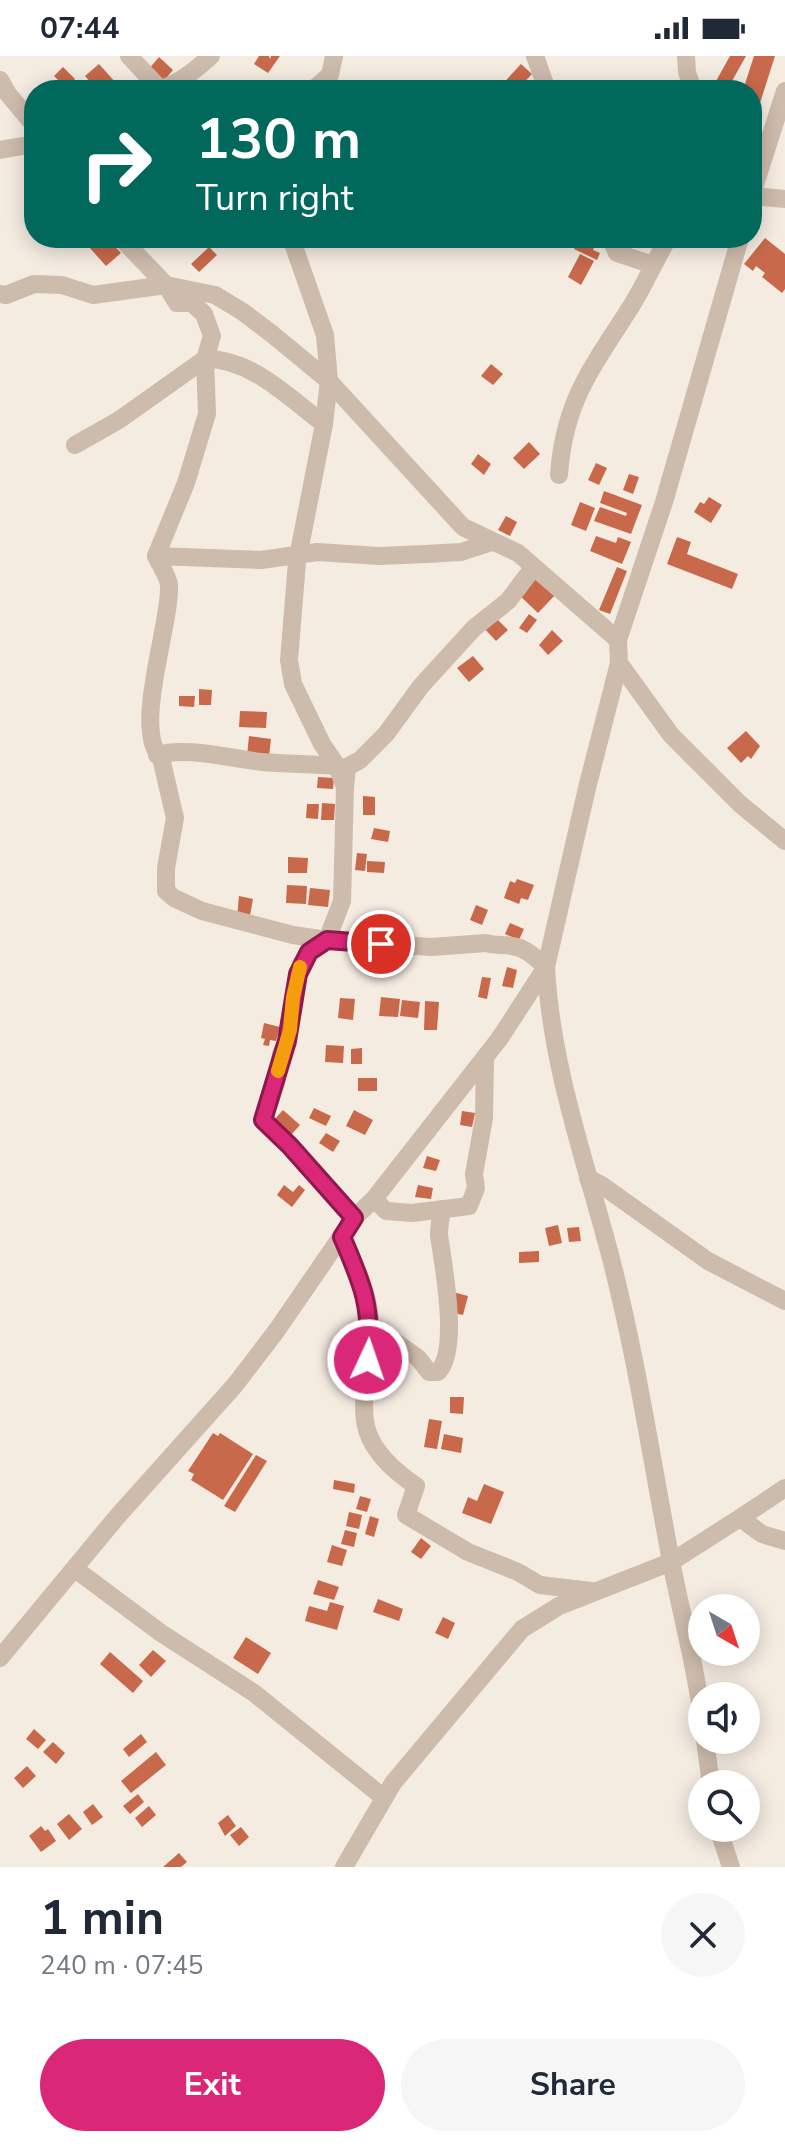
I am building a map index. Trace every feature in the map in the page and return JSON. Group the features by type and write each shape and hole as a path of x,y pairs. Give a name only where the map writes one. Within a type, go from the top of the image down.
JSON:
{"street":[{"path":"129,56 151,80"},
{"path":"181,80 211,56"},
{"path":"324,80 330,75 334,56"},
{"path":"535,56 543,80"},
{"path":"686,56 690,80"},
{"path":"0,80 24,113"},
{"path":"762,163 785,91"},
{"path":"0,150 24,147"},
{"path":"762,196 785,199"},
{"path":"131,248 166,285 177,303 192,303 204,314 212,336 205,359 207,414 186,483 156,556 169,583 150,709 151,730 175,818 166,868 166,891 202,911 293,935 431,947 486,943 513,946 531,953 546,967 553,1035 622,1309 697,1682"},
{"path":"295,248 325,335 329,381 324,424 299,554 289,660 293,684 345,787"},
{"path":"615,248 617,253 653,265"},
{"path":"559,475 569,412 603,347 629,310 662,248"},
{"path":"0,1658 116,1518 235,1385 354,1218 374,1199 485,1058 546,967 619,663 618,640 664,502 737,248"},
{"path":"0,294 6,295 34,284 62,285 93,295 166,285 215,295 234,306 329,381 463,527 518,553 618,640"},
{"path":"75,445 119,420 205,359 220,359 252,372 324,424"},
{"path":"156,556 261,560 299,554 438,554 461,552 492,542"},
{"path":"354,1218 263,1120 287,1041 301,964 309,952 327,940 342,901 347,767 360,760 386,734 421,686 474,628 508,601 533,568"},
{"path":"619,663 671,735 740,804 785,841"},
{"path":"157,755 177,752 216,754 265,762 337,766"},
{"path":"374,1199 386,1211 412,1213 469,1206 476,1188 474,1174 484,1118 485,1058"},
{"path":"588,1178 708,1261 785,1301"},
{"path":"370,1324 418,1358 429,1372 438,1372 444,1366 448,1307 439,1231 442,1209"},
{"path":"342,1237 369,1309 363,1419 372,1442 387,1462 416,1486 406,1515 468,1552 545,1586 594,1591"},
{"path":"344,1867 383,1797 522,1629 559,1606 671,1562 785,1488"},
{"path":"740,1518 762,1534 785,1541"},
{"path":"75,1569 161,1633 254,1693 383,1797"},
{"path":"723,1842 731,1867"}],"building":[{"path":"259,56 269,56 270,59 271,56 280,56 268,73 254,64"},
{"path":"730,56 746,56 733,80 717,80"},
{"path":"754,56 775,56 762,97 762,80 746,80"},
{"path":"159,57 173,70 165,80 158,80 147,71"},
{"path":"99,64 113,80 88,80 85,76"},
{"path":"521,64 532,74 526,80 506,80"},
{"path":"63,67 75,79 58,80 54,76"},
{"path":"765,238 785,254 785,289 782,293 762,277 765,273 756,266 753,271 744,264 757,248 762,248"},
{"path":"90,248 116,248 121,253 106,266"},
{"path":"208,248 217,255 199,272 191,264"},
{"path":"594,248 600,253 597,260 574,249"},
{"path":"580,254 594,261 581,285 568,277"},
{"path":"491,364 503,374 493,385 481,376"},
{"path":"529,442 540,454 524,469 513,458"},
{"path":"478,454 491,464 484,475 471,464"},
{"path":"596,463 607,468 599,485 588,480"},
{"path":"629,474 639,477 633,494 623,490"},
{"path":"604,491 642,505 631,534 594,521 600,507 626,516 627,513 600,503"},
{"path":"709,497 722,505 711,523 694,512 700,502 704,504"},
{"path":"580,502 595,508 586,531 571,525"},
{"path":"506,516 517,522 510,536 498,530"},
{"path":"596,536 616,543 618,537 631,542 622,564 590,551"},
{"path":"677,537 691,542 687,554 738,574 732,589 667,564"},
{"path":"617,567 627,571 610,614 599,610"},
{"path":"535,574 556,594 538,613 518,594"},
{"path":"529,614 537,620 527,633 519,628"},
{"path":"494,616 508,630 496,641 483,627"},
{"path":"552,630 563,641 548,655 539,645"},
{"path":"473,656 484,669 469,682 457,668"},
{"path":"199,689 212,690 211,705 199,705"},
{"path":"179,696 195,696 194,707 179,706"},
{"path":"240,711 267,712 266,728 239,727"},
{"path":"746,731 760,746 751,759 748,756 741,763 727,748"},
{"path":"249,736 271,739 269,757 247,756"},
{"path":"318,777 334,778 333,789 317,788"},
{"path":"363,796 375,797 375,815 363,815"},
{"path":"322,803 335,804 334,820 321,820"},
{"path":"307,804 319,804 318,819 306,818"},
{"path":"374,828 390,831 388,842 371,839"},
{"path":"357,853 367,854 365,871 355,870"},
{"path":"288,857 308,858 307,873 288,873"},
{"path":"367,861 385,862 384,873 367,872"},
{"path":"517,879 534,885 528,900 521,898 519,904 504,898 510,881 515,883"},
{"path":"287,885 307,886 306,904 286,903"},
{"path":"310,888 330,890 328,907 308,905"},
{"path":"239,896 253,899 249,921 237,917"},
{"path":"476,905 488,910 482,925 470,920"},
{"path":"385,912 392,914 387,935 371,931 373,920 384,917"},
{"path":"510,923 524,929 519,940 505,934"},
{"path":"507,967 517,970 513,988 502,986"},
{"path":"482,977 491,978 487,999 478,997"},
{"path":"381,997 400,999 398,1017 379,1016"},
{"path":"340,998 355,999 353,1020 338,1018"},
{"path":"402,1000 420,1002 418,1018 400,1016"},
{"path":"425,1001 439,1002 437,1030 424,1030"},
{"path":"264,1023 280,1027 276,1041 270,1040 269,1046 263,1045 265,1039 261,1038"},
{"path":"326,1045 344,1046 343,1063 325,1062"},
{"path":"362,1048 362,1064 351,1064 351,1049"},
{"path":"358,1078 377,1078 377,1091 358,1091"},
{"path":"314,1108 331,1116 326,1126 309,1118"},
{"path":"283,1110 300,1125 290,1136 273,1121"},
{"path":"354,1110 373,1120 365,1135 346,1126"},
{"path":"462,1111 475,1113 472,1127 460,1125"},
{"path":"326,1133 340,1141 333,1152 319,1143"},
{"path":"427,1156 440,1160 436,1171 423,1168"},
{"path":"284,1185 293,1192 299,1185 305,1190 292,1207 277,1195"},
{"path":"418,1185 433,1188 431,1199 415,1197"},
{"path":"558,1225 562,1243 549,1246 545,1228"},
{"path":"579,1227 581,1241 569,1242 567,1228"},
{"path":"539,1251 539,1262 519,1263 519,1252"},
{"path":"453,1292 468,1296 463,1315 449,1312"},
{"path":"450,1397 464,1397 463,1414 450,1413"},
{"path":"429,1419 442,1421 437,1449 424,1447"},
{"path":"213,1433 218,1436 220,1433 253,1454 223,1500 191,1480 194,1474 188,1471"},
{"path":"444,1434 463,1438 461,1453 441,1449"},
{"path":"256,1455 267,1461 235,1512 224,1506"},
{"path":"334,1480 355,1484 354,1493 333,1489"},
{"path":"484,1484 504,1492 491,1524 462,1513 468,1497 477,1501"},
{"path":"360,1496 371,1499 367,1512 356,1509"},
{"path":"349,1512 362,1515 359,1529 346,1526"},
{"path":"370,1516 379,1519 374,1537 365,1534"},
{"path":"345,1530 357,1533 354,1547 341,1544"},
{"path":"421,1538 431,1546 421,1559 411,1552"},
{"path":"332,1545 347,1550 342,1566 327,1562"},
{"path":"318,1580 339,1587 334,1600 313,1594"},
{"path":"378,1599 403,1609 399,1621 373,1612"},
{"path":"330,1602 344,1606 337,1630 305,1621 309,1606 327,1611"},
{"path":"443,1617 455,1623 448,1639 435,1633"},
{"path":"246,1637 271,1653 258,1674 233,1658"},
{"path":"153,1650 166,1661 151,1677 139,1665"},
{"path":"110,1652 143,1681 133,1693 100,1664"},
{"path":"34,1729 46,1740 38,1749 26,1739"},
{"path":"141,1734 147,1742 129,1757 123,1749"},
{"path":"53,1742 65,1753 56,1764 43,1752"},
{"path":"156,1752 166,1765 131,1793 121,1781"},
{"path":"27,1766 36,1776 23,1788 14,1778"},
{"path":"138,1794 144,1802 130,1814 123,1806"},
{"path":"93,1804 103,1817 92,1825 83,1812"},
{"path":"149,1806 156,1815 142,1827 135,1818"},
{"path":"69,1814 82,1829 69,1840 57,1824"},
{"path":"228,1815 236,1826 225,1836 218,1823"},
{"path":"41,1826 45,1831 48,1829 56,1841 41,1852 29,1836"},
{"path":"241,1827 249,1837 239,1846 230,1835"},
{"path":"179,1853 187,1862 181,1867 163,1867"}],"slow traffic":[{"path":"278,1071 290,1030 300,967"}],"route":[{"path":"368,1360 369,1309 342,1237 354,1218 263,1120 287,1041 298,974 309,952 327,940 381,944"}]}
